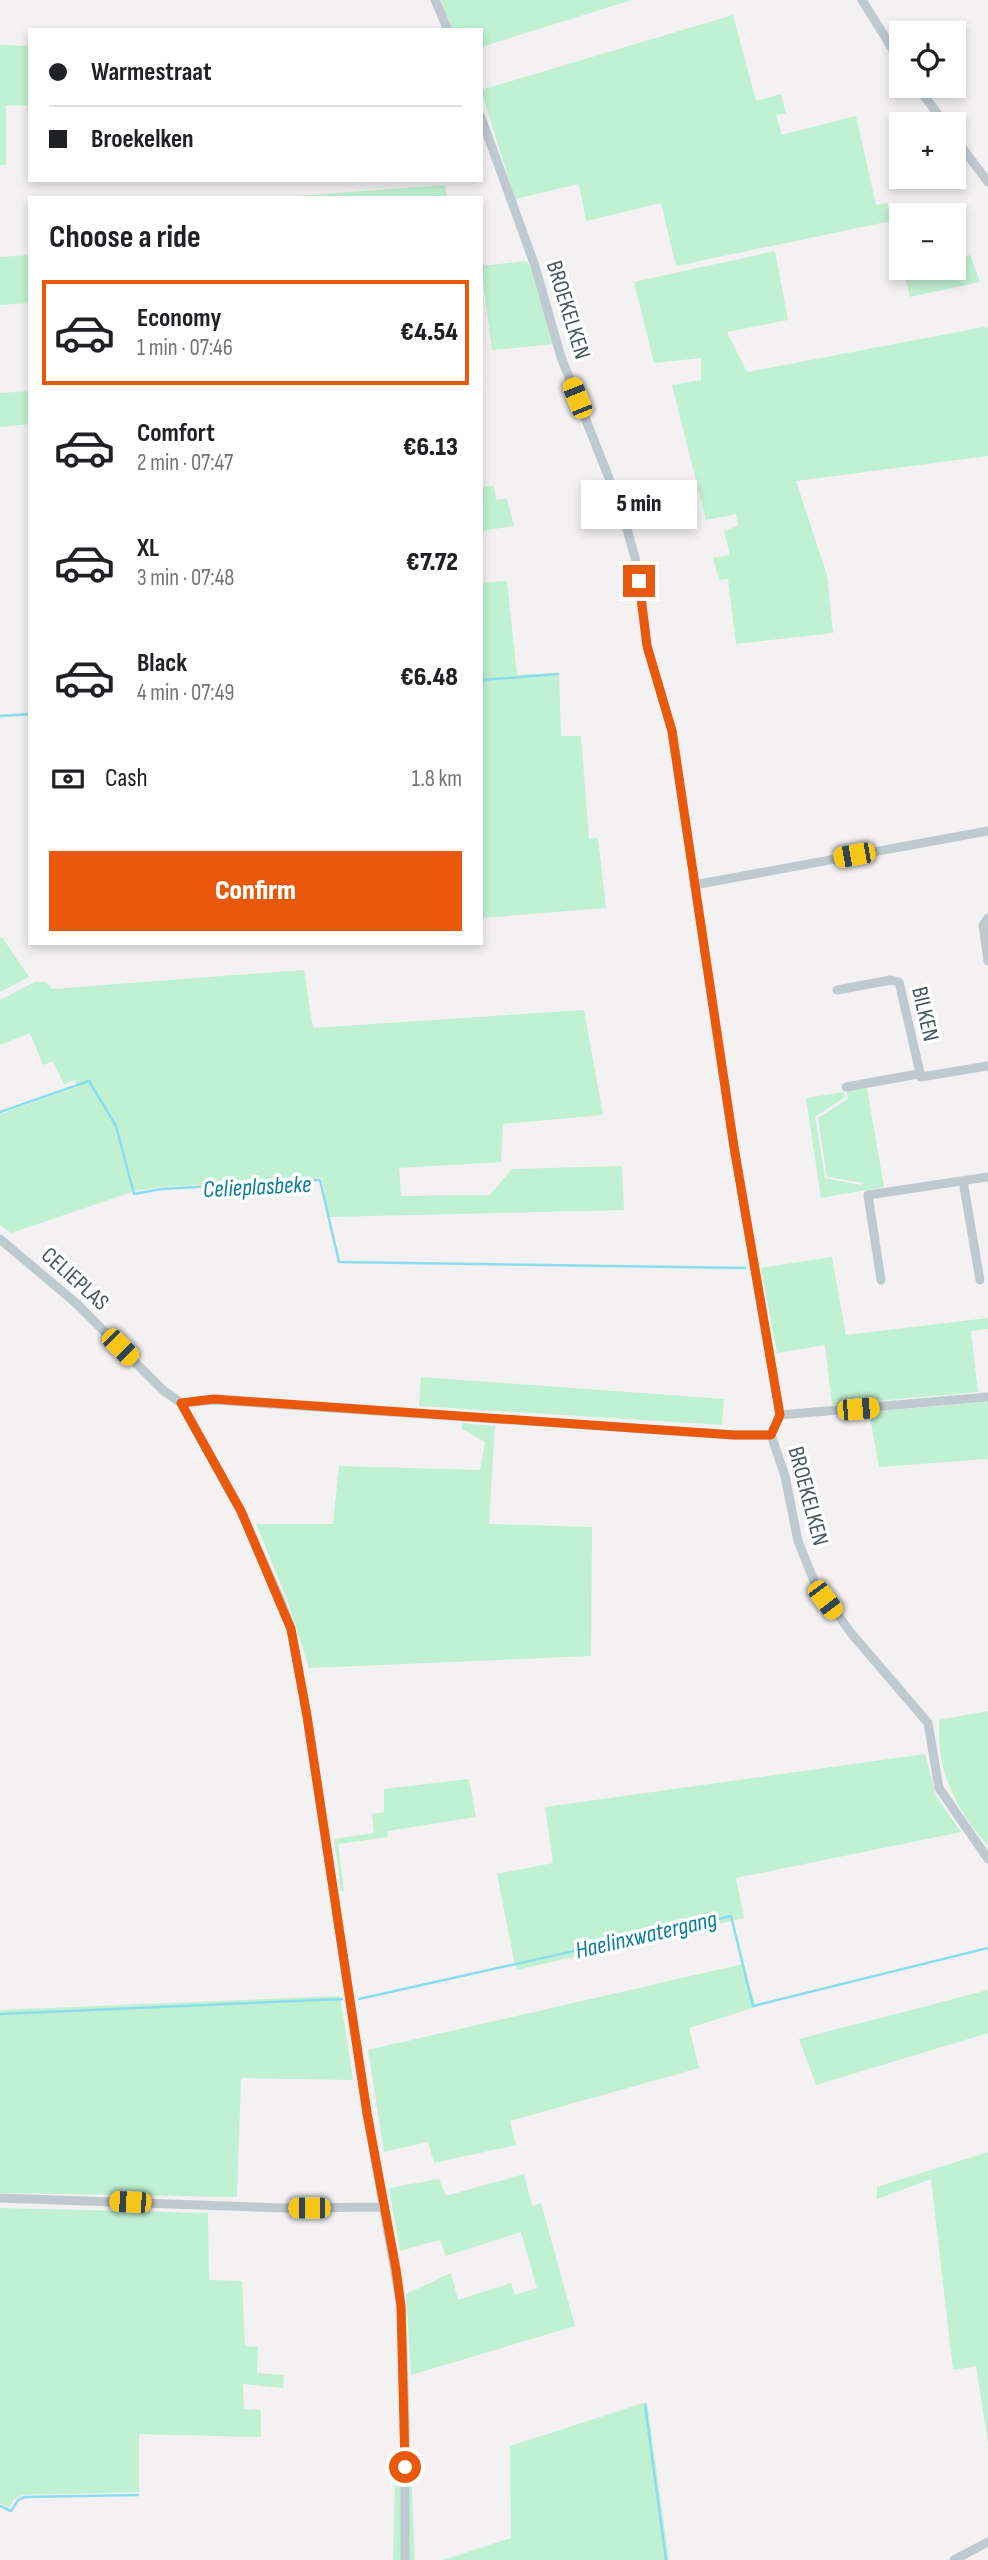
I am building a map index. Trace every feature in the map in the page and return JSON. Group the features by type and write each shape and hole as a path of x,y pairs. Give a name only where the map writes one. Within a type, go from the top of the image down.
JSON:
{"street":[{"path":"435,0 447,28"},
{"path":"862,0 889,44"},
{"name":"BROEKELKEN","path":"483,123 535,266 561,357 630,536 647,646 672,731 734,1147 780,1415 771,1435 785,1476 798,1541 814,1581 850,1633 928,1723 939,1788 988,1859"},
{"path":"966,153 988,182"},
{"path":"694,885 988,831"},
{"path":"988,918 983,925 988,961"},
{"name":"BILKEN","path":"837,990 891,980 899,982 918,1074"},
{"name":"BILKEN","path":"846,1087 918,1074 925,1078 988,1066"},
{"path":"881,1280 867,1195 988,1177"},
{"path":"963,1181 980,1280"},
{"name":"CELIEPLAS","path":"0,1239 77,1304 163,1390 181,1403"},
{"path":"780,1415 988,1397"},
{"path":"405,2560 405,2420 401,2306 291,1629 241,1511 181,1403 214,1399 734,1435 771,1435"},
{"path":"0,2198 284,2208 384,2207"},
{"path":"954,2560 988,2542"}],"green space":[{"path":"440,0 632,0 483,46 483,28 452,28"},
{"path":"733,15 756,101 781,94 786,113 776,115 782,135 856,116 876,205 888,203 889,221 676,266 661,203 586,221 579,184 515,199 483,89"},
{"path":"0,45 28,46 28,106 6,105 6,165 0,165"},
{"path":"445,185 447,196 296,196"},
{"path":"775,251 788,320 727,332 747,372 988,328 988,456 796,481 827,575 833,633 736,644 728,579 719,580 713,558 730,555 724,531 738,526 736,514 706,520 672,385 701,380 701,358 654,363 634,282"},
{"path":"28,255 28,303 0,305 0,257"},
{"path":"970,255 980,282 910,297 906,280 966,280 966,256"},
{"path":"527,261 534,275 554,344 492,350 483,266"},
{"path":"28,391 28,424 0,427 0,393"},
{"path":"494,486 496,500 507,499 514,526 483,531 483,487"},
{"path":"507,581 517,675 559,673 561,736 581,736 589,839 598,838 606,908 483,918 483,583"},
{"path":"2,937 29,977 0,992 0,938"},
{"path":"304,970 313,1028 584,1010 603,1115 503,1124 501,1162 399,1168 401,1196 490,1195 512,1169 622,1166 624,1210 329,1217 322,1178 159,1187 135,1191 11,1233 0,1225 0,1114 77,1087 75,1080 64,1084 53,1061 43,1065 30,1033 0,1045 0,1000 35,982 46,982 52,989"},
{"path":"867,1088 884,1187 821,1198 806,1098 844,1092 845,1097 815,1117 825,1178 861,1185 864,1183 827,1177 818,1118 848,1099 847,1091"},
{"path":"832,1257 846,1335 988,1318 988,1329 971,1331 978,1392 832,1405 825,1345 777,1353 761,1268"},
{"path":"421,1377 724,1399 722,1425 419,1406"},
{"path":"988,1402 988,1459 879,1467 869,1412"},
{"path":"462,1423 495,1426 489,1524 592,1527 591,1656 309,1668 286,1597 256,1524 333,1524 339,1466 480,1470 485,1442 462,1429"},
{"path":"988,1711 988,1846 966,1817 950,1788 941,1756 939,1720"},
{"path":"925,1754 936,1796 961,1832 736,1878 744,1918 516,1970 497,1874 553,1863 545,1807"},
{"path":"469,1779 476,1817 387,1831 388,1837 338,1844 344,1891 341,1891 334,1839 374,1833 372,1814 384,1812 384,1789"},
{"path":"743,1964 756,2007 689,2028 699,2068 510,2121 516,2145 434,2163 428,2142 384,2152 368,2050"},
{"path":"988,1990 988,2033 816,2085 799,2039"},
{"path":"340,1996 353,2080 241,2078 237,2197 0,2193 0,2010"},
{"path":"988,2152 988,2443 976,2366 953,2370 931,2179 877,2199 877,2187"},
{"path":"524,2174 532,2206 541,2203 575,2326 411,2375 406,2294 451,2273 458,2300 511,2283 515,2295 537,2288 521,2232 446,2256 440,2240 400,2251 389,2188 439,2179 446,2196"},
{"path":"0,2208 208,2213 209,2280 242,2281 245,2346 258,2347 257,2373 284,2375 283,2388 243,2384 244,2409 261,2410 261,2437 139,2434 139,2492 23,2495 14,2499 9,2508 0,2503"},
{"path":"647,2402 669,2560 443,2560 511,2538 510,2446"},
{"path":"411,2473 415,2560 393,2560 395,2478"}],"waterway":[{"path":"483,680 558,674"},
{"path":"0,716 28,714"},
{"name":"Celieplasbeke","path":"0,1112 89,1081 116,1126 134,1194 161,1189 320,1180 339,1262 745,1268"},
{"name":"Haelinxwatergang","path":"359,1999 731,1916 753,2006 988,1948"},
{"name":"Haelinxwatergang","path":"0,2014 342,1999"},
{"path":"645,2405 666,2560"},
{"path":"0,2506 11,2511 18,2500 25,2497 138,2495"}],"route":[{"path":"405,2467 401,2306 396,2269 367,2113 307,1716 291,1629 241,1511 181,1403 214,1399 734,1435 771,1435 780,1415 734,1147 672,731 647,646 639,581"}]}
